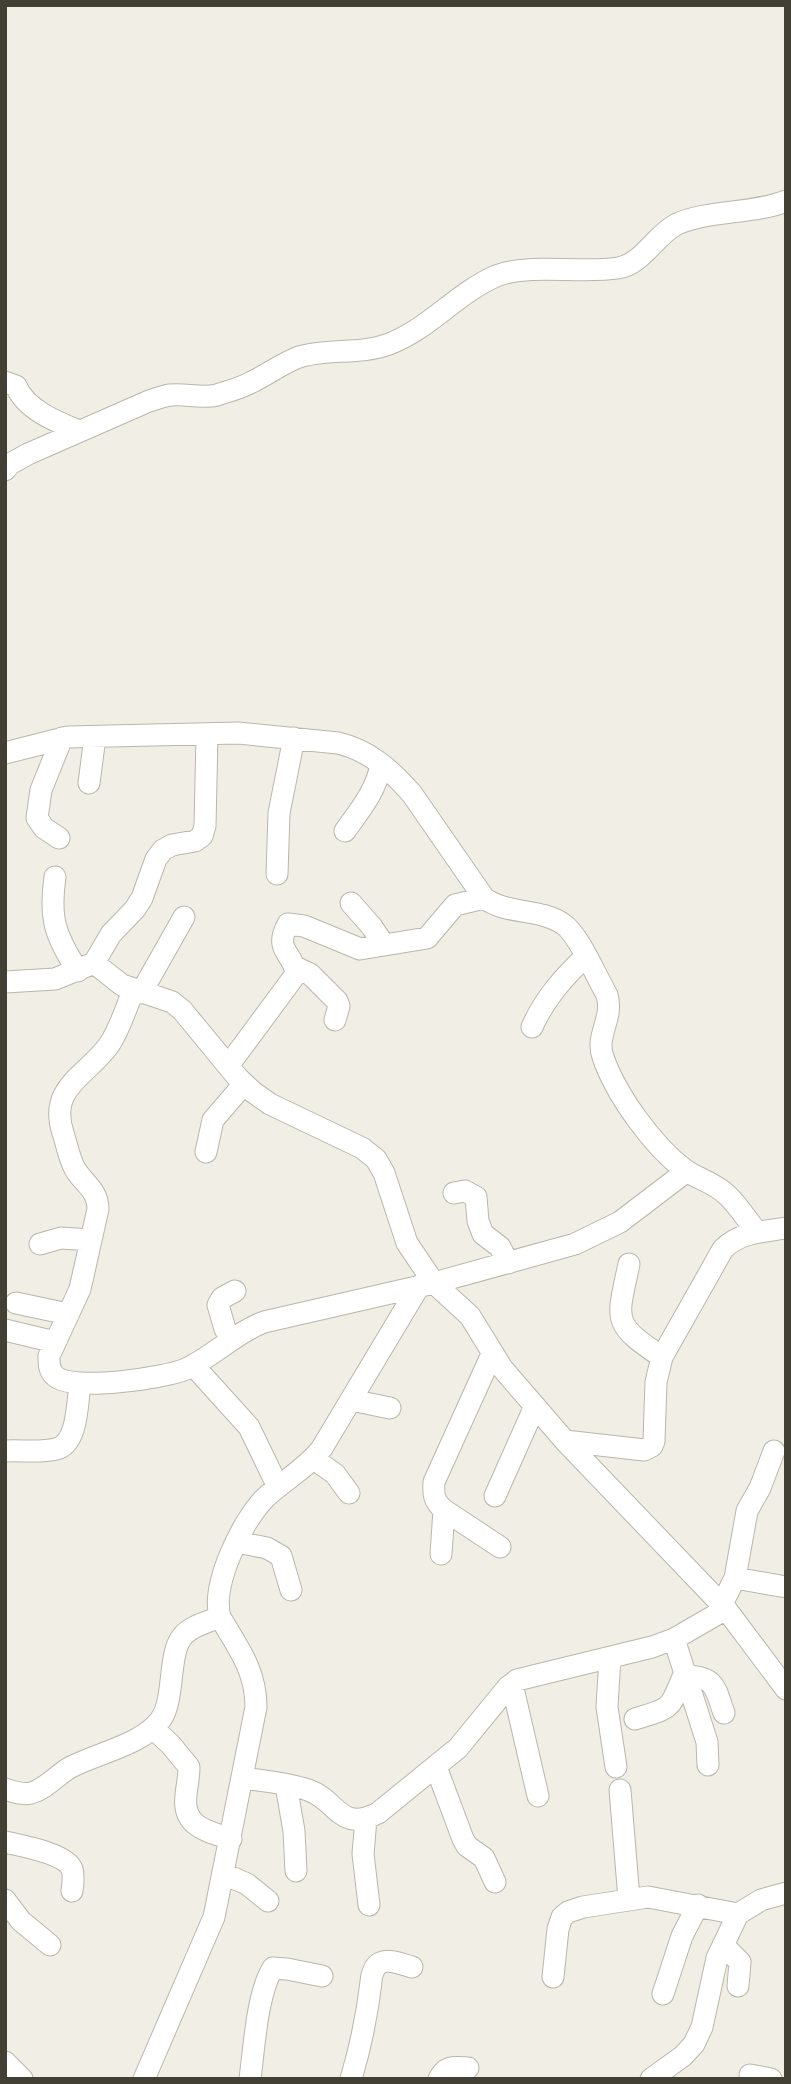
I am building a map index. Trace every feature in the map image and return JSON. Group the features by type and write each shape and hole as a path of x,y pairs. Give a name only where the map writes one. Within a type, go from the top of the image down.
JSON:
{"street":[{"path":"5,470 9,464 28,454 170,395 213,396 249,384 299,357 386,345 416,332 458,300 497,276 526,270 580,272 621,267 634,261 679,223 738,210 771,207 786,201"},
{"path":"5,382 16,387 22,398 41,413 79,431"},
{"path":"5,753 62,738 238,733 354,747 367,753 412,794 484,898 502,907 561,922 571,929 607,995 610,1006 602,1037 603,1058 636,1119 687,1171 727,1195 757,1233"},
{"path":"5,982 55,979 86,967 111,934 135,909 142,898 156,859 163,850 172,845 195,841 202,836 205,826 208,735"},
{"path":"89,783 95,737"},
{"path":"59,838 44,828 37,818 41,790 62,738"},
{"path":"277,874 279,813 294,738"},
{"path":"345,831 371,795 381,765"},
{"path":"55,877 51,908 64,950 86,967 122,985 172,1002 182,1010 244,1084 270,1104 362,1148 376,1159 384,1173 407,1243 427,1285 470,1316 492,1354 535,1406 565,1441 724,1606 786,1689"},
{"path":"228,1066 296,974 282,944 288,924 304,926 360,949 427,938 455,905 484,898"},
{"path":"351,903 384,945"},
{"path":"184,917 137,992 108,1046 66,1089 60,1104 58,1119 73,1164 94,1190 98,1209 84,1279 49,1356 49,1368 55,1377 80,1385 135,1380 182,1371 193,1366 227,1335 264,1322 427,1285 575,1244 620,1222 687,1171"},
{"path":"532,1027 543,1004 564,977 586,957"},
{"path":"295,967 310,974 337,1001 339,1006 335,1020"},
{"path":"206,1152 213,1120 244,1084"},
{"path":"454,1193 465,1192 476,1197 478,1221 483,1234 500,1247 508,1263"},
{"path":"565,1441 644,1450 652,1446 656,1382 662,1357 723,1249 732,1240 745,1234 786,1228"},
{"path":"40,1244 61,1238 92,1240"},
{"path":"629,1264 620,1319 634,1338 662,1357"},
{"path":"144,2079 214,1917 256,1707 256,1688 251,1670 218,1609 227,1563 257,1507 314,1459 427,1285"},
{"path":"227,1335 218,1305 222,1298 235,1291"},
{"path":"16,1303 68,1314"},
{"path":"5,1330 55,1342"},
{"path":"492,1354 434,1482 433,1495 443,1510 500,1547"},
{"path":"193,1366 249,1427 278,1487"},
{"path":"5,1451 56,1449 64,1445 70,1438 80,1385"},
{"path":"351,1400 390,1408"},
{"path":"495,1496 535,1406"},
{"path":"243,1778 312,1791 341,1816 354,1820 366,1819 378,1813 458,1748 512,1684 528,1676 652,1647 674,1639 724,1606 736,1574 747,1511 760,1489 774,1451"},
{"path":"314,1459 335,1474 349,1493"},
{"path":"441,1554 443,1510"},
{"path":"237,1542 267,1548 281,1556 290,1590"},
{"path":"736,1574 786,1571"},
{"path":"736,1574 786,1587"},
{"path":"5,1789 20,1794 40,1790 74,1765 140,1737 153,1728 163,1717 177,1646 182,1637 220,1617"},
{"path":"674,1639 707,1742 708,1765"},
{"path":"610,1657 607,1714 616,1767"},
{"path":"686,1674 703,1676 709,1680 715,1687 724,1713"},
{"path":"635,1719 666,1709 672,1704 686,1674"},
{"path":"512,1684 538,1796"},
{"path":"153,1728 172,1745 189,1768 186,1805 191,1821 200,1828 231,1839"},
{"path":"436,1767 463,1839 467,1846 484,1858 495,1882"},
{"path":"286,1785 294,1831 296,1871"},
{"path":"620,1790 629,1899"},
{"path":"366,1819 363,1854 369,1905"},
{"path":"5,1842 49,1854 69,1865 73,1872 72,1891"},
{"path":"224,1874 247,1884 268,1902"},
{"path":"651,2079 694,2045 702,2027 713,1973 738,1914 761,1900 786,1893"},
{"path":"553,1977 558,1929 562,1917 568,1912 629,1899 662,1898 738,1914"},
{"path":"5,1900 21,1921 50,1945"},
{"path":"663,1994 682,1936 698,1905"},
{"path":"723,1945 740,1962 738,1986"},
{"path":"351,2079 365,2032 371,1978 375,1968 380,1963 392,1962 412,1967"},
{"path":"250,2079 264,1992 267,1978 273,1968 322,1976"},
{"path":"5,2062 22,2079"},
{"path":"439,2079 449,2067 468,2068"},
{"path":"750,2075 771,2079"}]}
